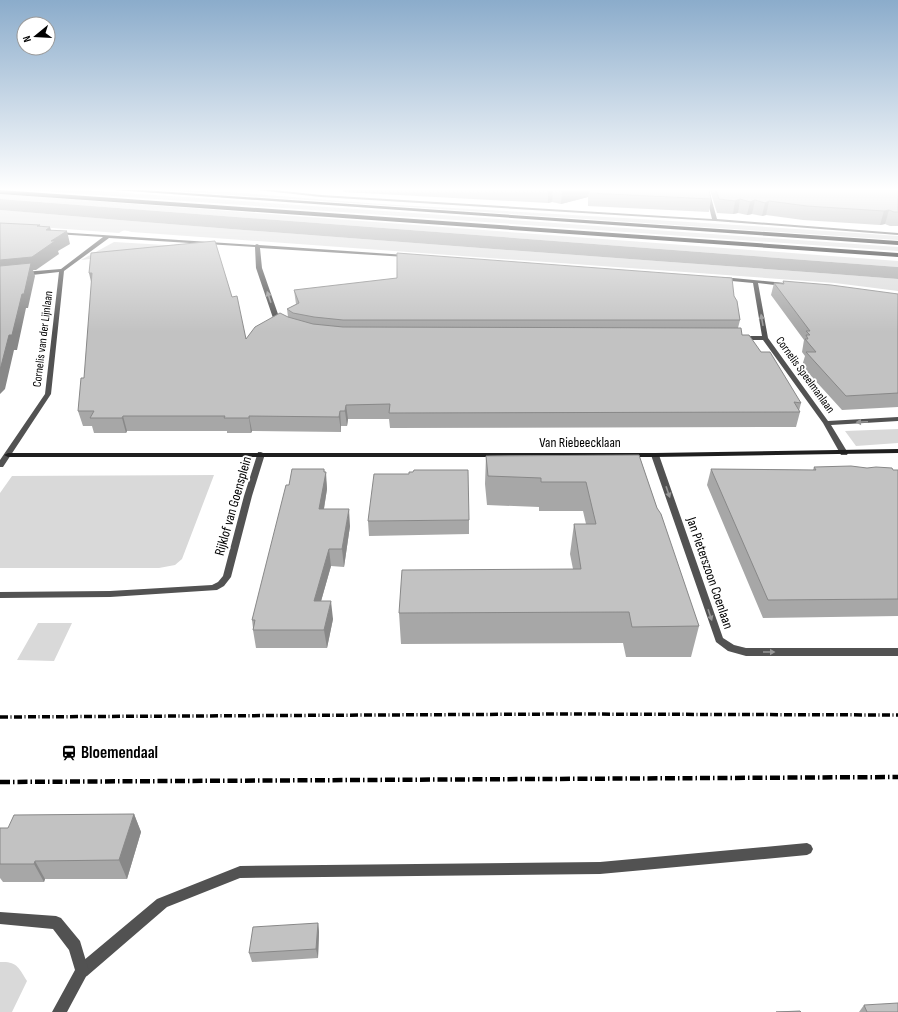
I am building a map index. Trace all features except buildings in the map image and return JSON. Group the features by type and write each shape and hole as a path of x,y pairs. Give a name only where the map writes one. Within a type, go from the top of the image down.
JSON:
{"main road":[{"path":"645,237 898,255"},
{"path":"813,237 898,243"}],"street":[{"path":"16,275 62,270 106,237"},
{"path":"128,237 415,257"},
{"path":"257,245 259,268 276,318 287,324"},
{"name":"Cornelis van der Lijnlaan","path":"4,455 48,394 62,270"},
{"path":"715,279 793,285"},
{"name":"Cornelis Speelmanlaan","path":"755,282 765,338 826,423 844,453"},
{"path":"733,338 765,338"},
{"path":"826,423 898,419"},
{"name":"Van Riebeecklaan","path":"262,454 655,455 898,452"},
{"name":"Rijklof van Goensplein","path":"0,595 110,594 214,588 227,577 248,496 262,454 4,455"},
{"path":"0,465 4,455"},
{"name":"Jan Pieterszoon Coenlaan","path":"655,455 719,640 731,648 746,652 898,652"},
{"path":"59,1012 82,971 162,903 240,872 600,868 807,849"},
{"path":"0,918 56,923 75,946 82,971"}],"shaded area":[{"path":"204,237 340,237 898,279 898,291 835,283"},
{"path":"340,237 505,237 898,267 898,279"},
{"path":"505,237 579,237 898,261 898,267"},
{"path":"701,237 758,237 898,247 898,251"},
{"path":"857,237 898,237 898,240"},
{"path":"114,242 200,247 81,260"},
{"path":"898,429 898,443 856,446 845,431"},
{"path":"214,475 182,559 175,565 159,568 0,568 0,493 12,476"},
{"path":"38,623 72,623 54,661 17,660"},
{"path":"0,962 6,962 17,966 27,981 12,1012 0,1012"}],"railway":[{"path":"0,717 565,714 898,715"},
{"path":"0,782 898,777"}],"place":[{"name":"Bloemendaal","path":"69,753"}]}
